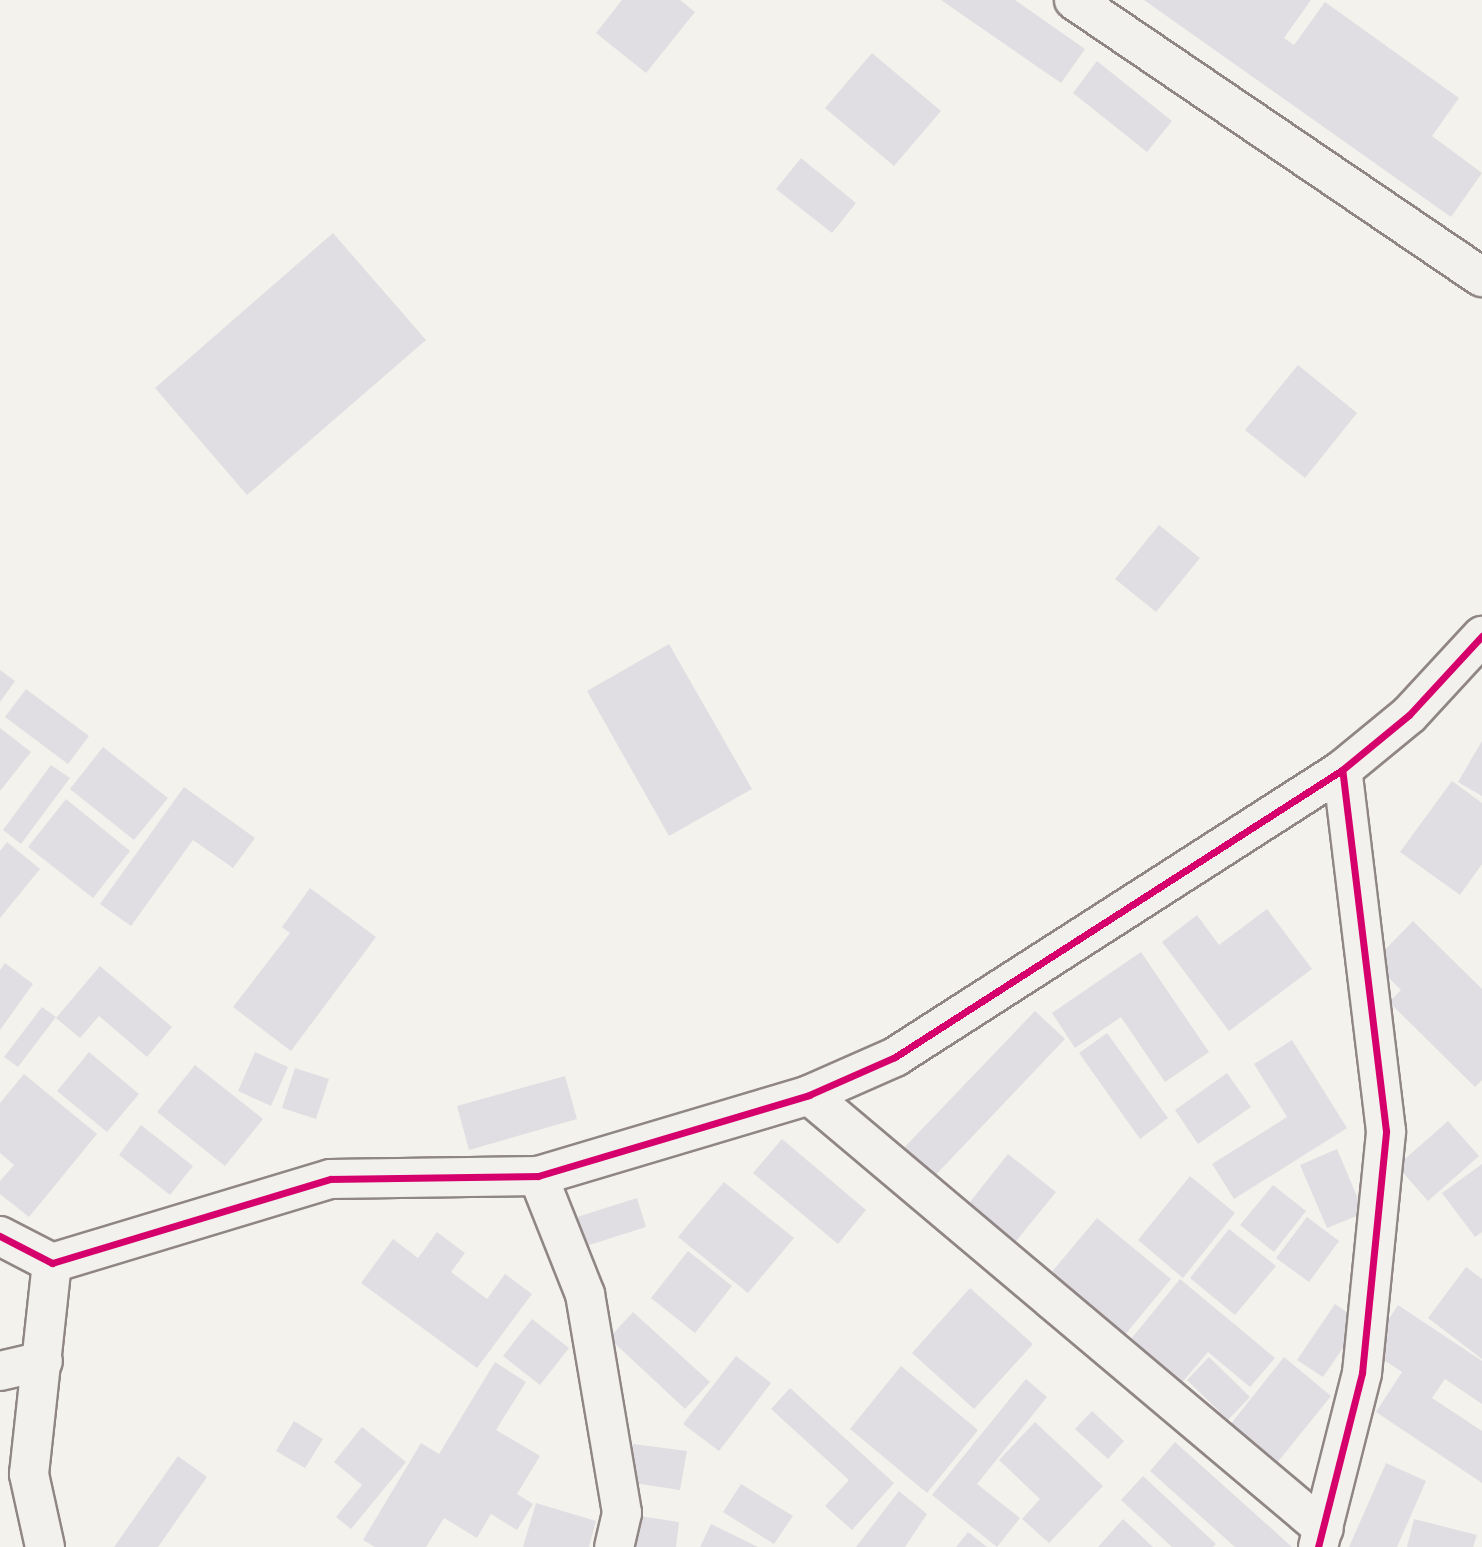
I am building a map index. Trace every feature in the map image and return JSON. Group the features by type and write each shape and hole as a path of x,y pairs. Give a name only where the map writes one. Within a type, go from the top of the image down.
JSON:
{"street":[{"path":"1074,0 1482,277"},
{"path":"0,1236 51,1263 331,1179 538,1175 808,1095 895,1058 1342,770 1409,715 1482,636"},
{"path":"808,1095 1321,1538 1362,1373 1386,1131 1342,770"},
{"path":"538,1175 585,1294 622,1513 614,1547"},
{"path":"45,1547 30,1474 51,1263"},
{"path":"0,1371 43,1361"}],"building":[{"path":"622,0 680,0 695,12 646,73 596,33"},
{"path":"941,0 1015,0 1085,49 1061,83"},
{"path":"1144,0 1311,0 1284,38 1294,45 1325,2 1459,98 1432,136 1482,173 1451,217"},
{"path":"872,53 941,111 894,166 825,108"},
{"path":"1097,61 1172,121 1147,152 1073,93"},
{"path":"801,158 856,203 832,233 776,189"},
{"path":"333,233 426,340 247,495 155,388"},
{"path":"1298,365 1357,413 1305,478 1245,430"},
{"path":"1159,525 1200,558 1156,612 1115,579"},
{"path":"669,644 752,789 669,836 587,691"},
{"path":"0,670 15,681 0,702"},
{"path":"26,689 89,736 68,764 5,717"},
{"path":"0,728 31,752 0,791"},
{"path":"1482,741 1482,796 1458,782"},
{"path":"103,747 168,798 134,840 70,789"},
{"path":"51,765 70,778 21,844 3,830"},
{"path":"1452,781 1482,803 1482,864 1460,895 1400,852"},
{"path":"184,787 255,838 233,868 193,840 131,926 100,904"},
{"path":"66,799 130,851 93,898 28,847"},
{"path":"7,842 40,869 0,918 0,851"},
{"path":"310,888 376,937 291,1051 233,1007 290,933 282,927"},
{"path":"1267,909 1312,969 1229,1031 1162,942 1197,915 1219,945"},
{"path":"1413,921 1482,989 1482,1080 1475,1087 1389,1002 1401,990 1373,962"},
{"path":"1141,952 1209,1052 1165,1082 1121,1017 1075,1048 1052,1013"},
{"path":"5,963 33,984 0,1030 0,970"},
{"path":"100,966 172,1027 147,1057 99,1016 80,1038 56,1018"},
{"path":"42,1007 56,1017 18,1067 4,1057"},
{"path":"1035,1011 1065,1039 928,1183 898,1154"},
{"path":"1107,1033 1168,1118 1140,1139 1079,1053"},
{"path":"1292,1040 1347,1128 1234,1199 1212,1164 1287,1117 1254,1064"},
{"path":"89,1052 139,1094 107,1132 57,1091"},
{"path":"255,1052 288,1067 271,1106 238,1091"},
{"path":"195,1065 263,1119 225,1166 157,1112"},
{"path":"295,1068 329,1079 316,1119 282,1108"},
{"path":"1227,1073 1251,1107 1198,1144 1175,1110"},
{"path":"24,1074 97,1134 29,1217 0,1194 0,1181 14,1165 0,1153 0,1103"},
{"path":"565,1076 577,1119 469,1150 457,1106"},
{"path":"1448,1121 1479,1156 1428,1201 1397,1166"},
{"path":"141,1125 193,1166 170,1195 119,1155"},
{"path":"782,1139 866,1210 838,1244 753,1173"},
{"path":"1337,1149 1364,1213 1327,1228 1300,1165"},
{"path":"1008,1154 1056,1192 1013,1245 966,1207"},
{"path":"1482,1164 1482,1232 1475,1237 1442,1193"},
{"path":"1190,1176 1235,1213 1183,1278 1138,1240"},
{"path":"724,1182 794,1238 748,1293 678,1237"},
{"path":"1273,1185 1306,1211 1274,1252 1240,1225"},
{"path":"637,1198 646,1227 586,1246 577,1217"},
{"path":"1307,1217 1339,1241 1309,1282 1276,1258"},
{"path":"1097,1218 1171,1279 1119,1342 1045,1280"},
{"path":"1229,1229 1276,1266 1235,1315 1190,1278"},
{"path":"437,1232 465,1253 451,1272 487,1299 505,1274 532,1294 477,1368 361,1283 393,1239 418,1258"},
{"path":"688,1251 732,1286 695,1333 651,1298"},
{"path":"1466,1267 1482,1279 1482,1359 1428,1318"},
{"path":"1180,1279 1275,1358 1250,1387 1208,1352 1179,1386 1127,1344"},
{"path":"970,1288 1033,1344 974,1409 912,1353"},
{"path":"1335,1304 1361,1322 1323,1377 1297,1360"},
{"path":"1398,1305 1482,1361 1482,1404 1445,1379 1432,1398 1482,1431 1482,1483 1376,1412 1402,1372 1369,1350"},
{"path":"633,1312 710,1382 685,1409 609,1338"},
{"path":"532,1319 569,1348 540,1385 503,1356"},
{"path":"736,1356 771,1383 719,1451 683,1424"},
{"path":"1209,1357 1250,1397 1228,1420 1187,1380"},
{"path":"1284,1357 1331,1396 1277,1463 1230,1425"},
{"path":"495,1362 526,1382 496,1430 540,1456 517,1494 533,1504 517,1530 491,1514 477,1538 444,1518 426,1547 375,1547 363,1540 421,1443 439,1454"},
{"path":"901,1366 978,1430 927,1493 850,1429"},
{"path":"1026,1379 1047,1397 977,1484 1020,1518 997,1547 932,1495"},
{"path":"790,1388 894,1483 852,1530 825,1506 849,1480 771,1409"},
{"path":"1092,1411 1124,1441 1108,1459 1075,1429"},
{"path":"294,1421 323,1439 305,1468 276,1451"},
{"path":"1035,1422 1103,1486 1049,1543 1022,1519 1040,1499 999,1460"},
{"path":"362,1427 406,1462 351,1529 336,1517 362,1485 334,1462"},
{"path":"1175,1442 1292,1547 1235,1547 1150,1471"},
{"path":"633,1444 687,1451 680,1490 627,1482"},
{"path":"178,1456 207,1477 158,1547 114,1547"},
{"path":"1386,1463 1426,1481 1397,1547 1349,1547"},
{"path":"1143,1476 1216,1544 1213,1547 1172,1547 1121,1500"},
{"path":"741,1484 793,1516 774,1544 723,1512"},
{"path":"899,1491 927,1514 905,1547 856,1547"},
{"path":"536,1503 596,1521 589,1547 523,1547"},
{"path":"633,1515 679,1522 676,1547 629,1547"},
{"path":"1123,1519 1153,1547 1098,1547"},
{"path":"1414,1519 1477,1535 1473,1547 1407,1547"},
{"path":"711,1524 758,1547 700,1547"},
{"path":"968,1532 987,1547 956,1547"}],"cycle path":[{"path":"0,1236 52,1263 331,1179 538,1176 809,1095 895,1057 1342,770 1409,715 1482,636"},
{"path":"1318,1547 1362,1373 1386,1131 1342,770"}]}
